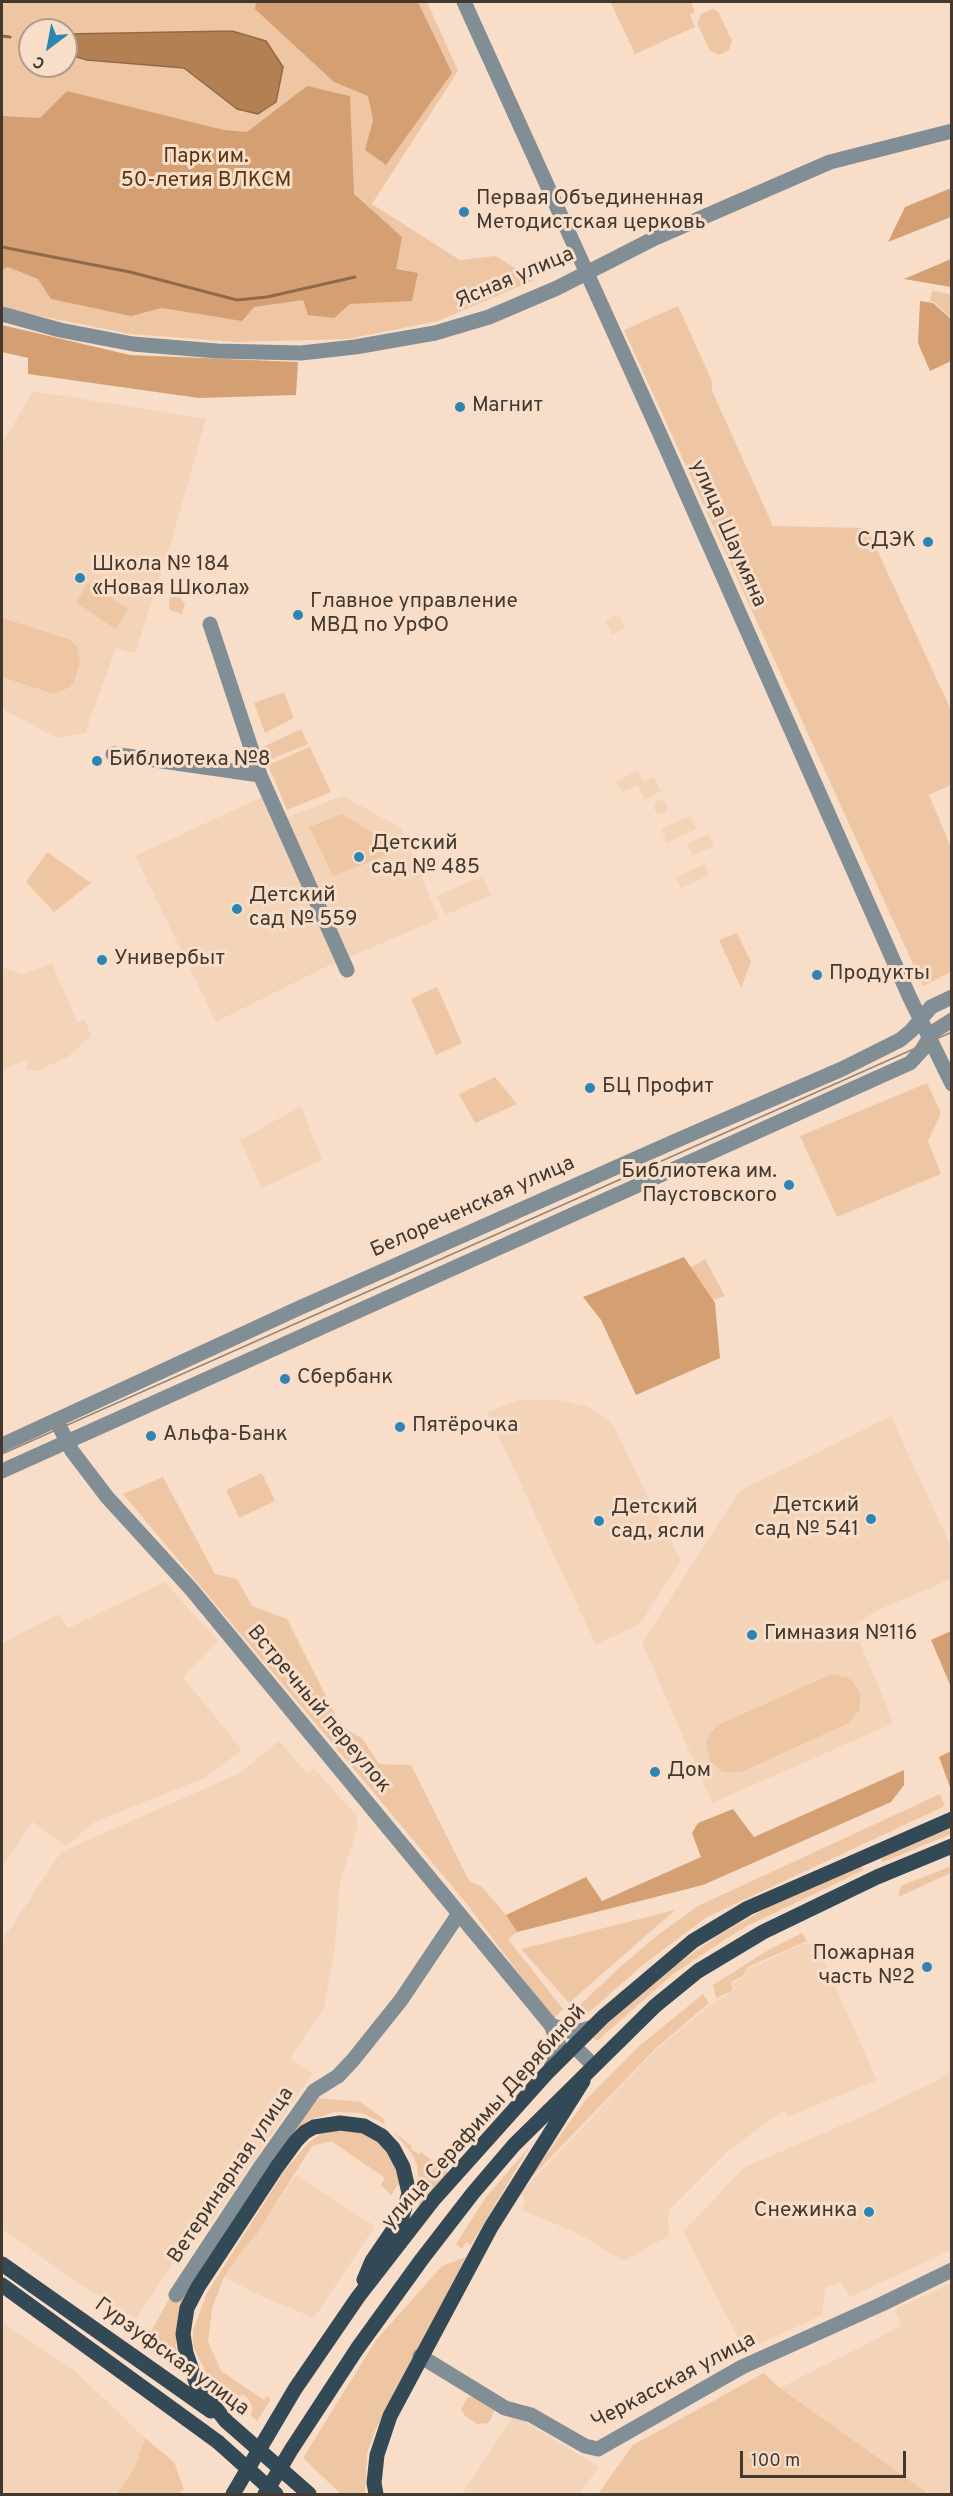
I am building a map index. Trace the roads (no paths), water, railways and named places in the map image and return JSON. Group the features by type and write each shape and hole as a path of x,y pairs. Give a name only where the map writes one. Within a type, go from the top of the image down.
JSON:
{"main road":[{"name":"улица Серафимы Дерябиной","path":"233,2494 295,2389 358,2297 434,2199 546,2074 593,2027 642,1982 693,1941 748,1908 951,1819"},
{"name":"улица Серафимы Дерябиной","path":"265,2494 357,2349 473,2193 514,2145 655,2006 698,1971 763,1932 878,1877 951,1846"},
{"path":"376,2494 375,2470 380,2440 420,2356 491,2227 592,2067"},
{"path":"226,2421 197,2385 186,2353 183,2334 187,2308 198,2287 296,2141 305,2132 328,2124 358,2125 382,2136 393,2148 404,2167 408,2181 409,2193 402,2217 372,2261 358,2297"},
{"name":"Гурзуфская улица","path":"2,2264 226,2421 309,2494"},
{"name":"Гурзуфская улица","path":"2,2285 218,2442 276,2494"},
{"path":"220,2494 247,2471"}],"street":[{"name":"улица Шаумяна","path":"464,2 951,1084"},
{"name":"Ясная улица","path":"2,314 60,330 133,344 217,351 300,353 355,347 435,333 489,317 557,288 655,238 830,162 951,131"},
{"path":"210,624 260,775 347,970"},
{"path":"113,754 260,775"},
{"name":"Белореченская улица","path":"2,1445 659,1148 842,1069 900,1040 931,1007 951,997"},
{"path":"2,1471 910,1063 922,1050 928,1036 951,1020"},
{"name":"Встречный переулок","path":"56,1420 72,1451 107,1497 191,1589 551,2025 559,2040 559,2051 546,2074"},
{"name":"Ветеринарная улица","path":"176,2295 261,2166 314,2091 338,2076 353,2060 401,2000 458,1915"},
{"path":"551,2025 574,2033 593,2027"},
{"path":"574,2046 592,2067"},
{"name":"Черкасская улица","path":"420,2356 505,2408 531,2415 585,2446 598,2449 742,2367 951,2270"}],"waterway":[{"path":"2,36 10,37"},
{"path":"2,247 130,272 237,300 267,297 355,277"}],"tram line":[{"path":"2,1454 952,1032"}],"place":[{"name":"Первая Объединенная Методистская церковь","path":"464,212"},
{"name":"Магнит","path":"460,407"},
{"name":"СДЭК","path":"928,542"},
{"name":"Школа № 184 «Новая Школа»","path":"80,578"},
{"name":"Главное управление МВД по УрФО","path":"298,615"},
{"name":"Библиотека №8","path":"97,761"},
{"name":"Детский сад № 485","path":"359,857"},
{"name":"Детский сад № 559","path":"237,909"},
{"name":"Универбыт","path":"102,960"},
{"name":"Продукты","path":"817,975"},
{"name":"БЦ Профит","path":"590,1088"},
{"name":"Библиотека им. Паустовского","path":"789,1185"},
{"name":"Сбербанк","path":"285,1379"},
{"name":"Пятёрочка","path":"400,1427"},
{"name":"Альфа-Банк","path":"151,1436"},
{"name":"Детский сад № 541","path":"871,1519"},
{"name":"Детский сад, ясли","path":"599,1521"},
{"name":"Гимназия №116","path":"752,1635"},
{"name":"Дом","path":"655,1772"},
{"name":"Пожарная часть №2","path":"927,1967"},
{"name":"Снежинка","path":"869,2212"}],"park label":[{"name":"Парк им. 50-летия ВЛКСМ","path":"206,170"}]}
